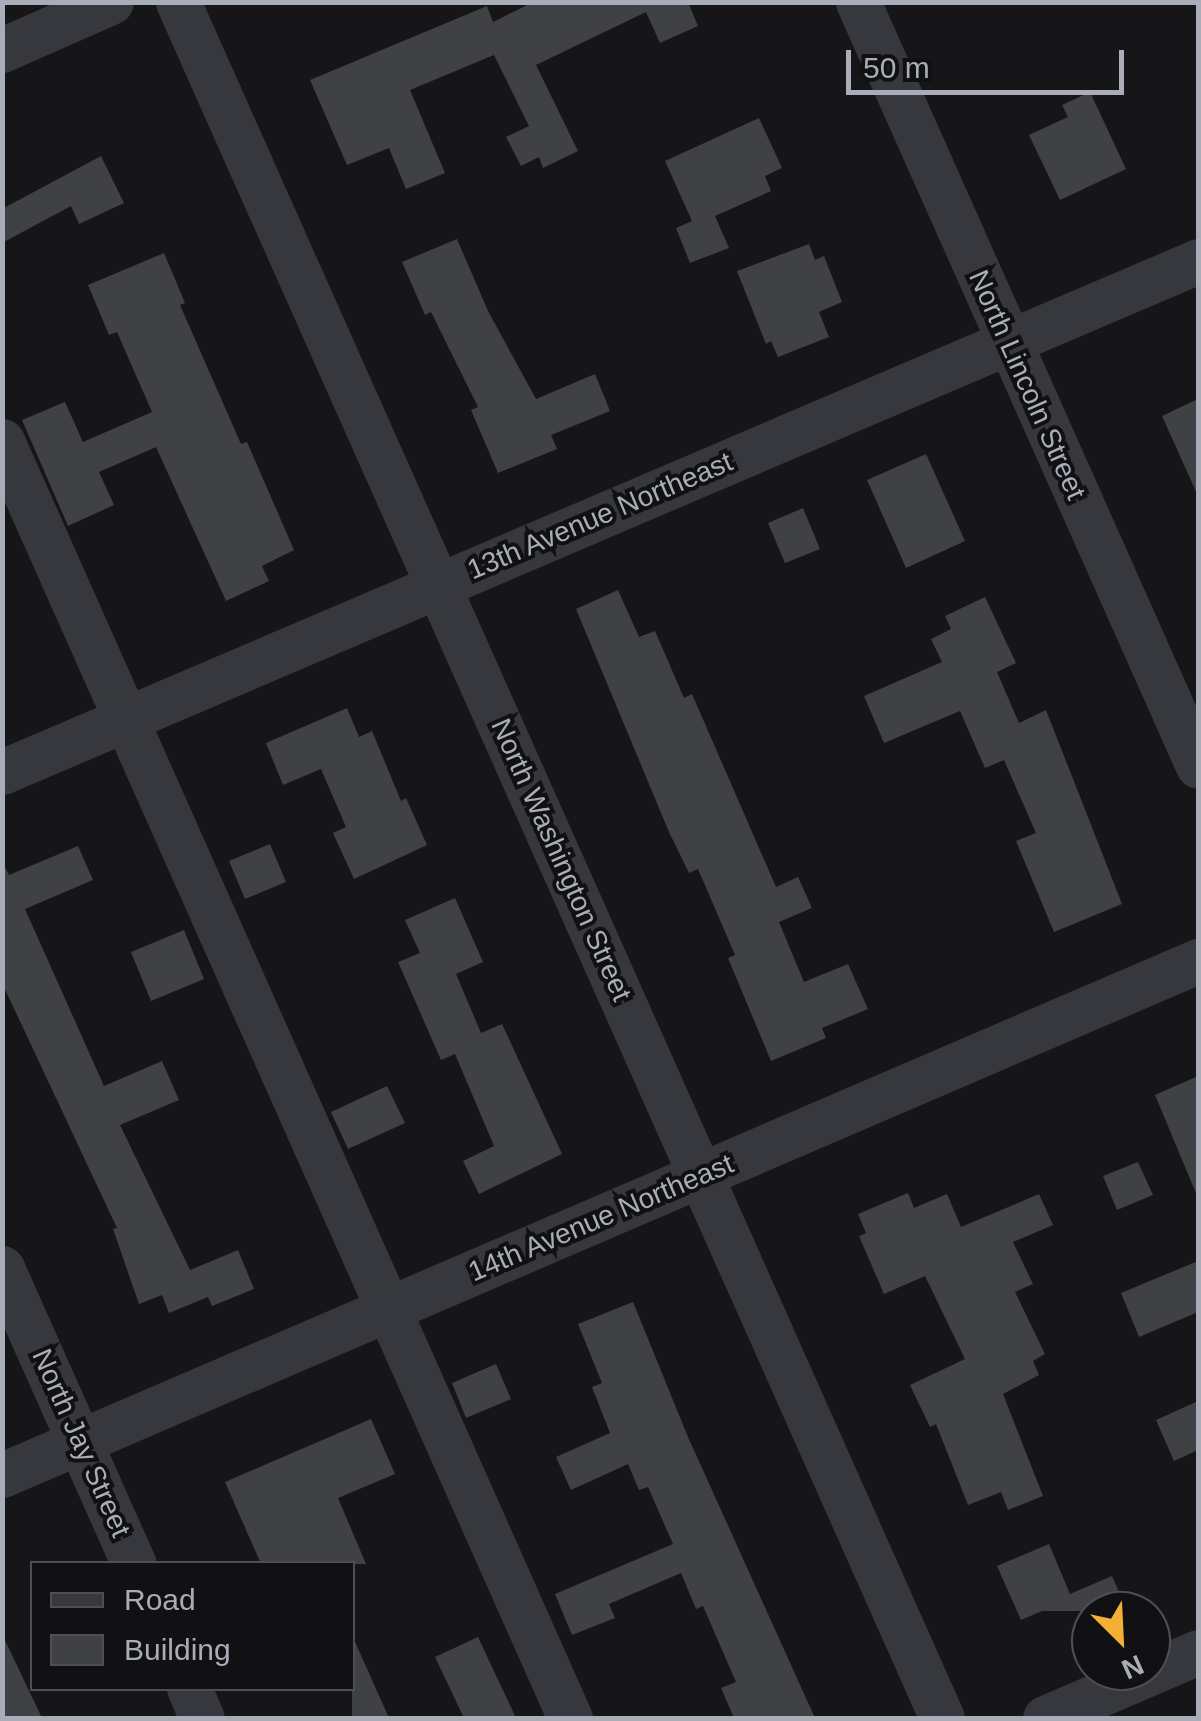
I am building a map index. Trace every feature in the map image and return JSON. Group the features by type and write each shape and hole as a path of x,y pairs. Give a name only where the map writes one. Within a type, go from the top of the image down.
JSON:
{"street":[{"path":"2,50 111,2"},
{"name":"North Washington Street","path":"178,2 942,1718"},
{"name":"North Lincoln Street","path":"858,2 1198,766"},
{"name":"13th Avenue Northeast","path":"2,772 1198,261"},
{"path":"2,441 570,1718"},
{"name":"14th Avenue Northeast","path":"2,1475 1198,961"},
{"name":"North Jay Street","path":"2,1268 133,1561"},
{"path":"1045,1718 1198,1652"},
{"path":"190,1691 202,1718"}],"building":[{"path":"533,2 688,2 698,26 660,43 646,12 536,65 578,151 543,168 539,157 521,166 506,137 529,126 494,55 410,90 445,173 406,189 389,148 347,165 310,80 487,6 493,22"},
{"path":"1090,92 1126,169 1060,200 1029,135 1068,117 1062,105"},
{"path":"759,118 782,168 765,176 771,191 715,216 729,248 690,263 676,228 692,221 665,161"},
{"path":"101,156 124,203 79,224 71,206 2,243 2,209"},
{"path":"457,239 488,311 536,399 595,374 610,411 551,435 557,449 498,473 471,410 478,407 431,312 425,315 402,262"},
{"path":"809,244 815,260 824,256 842,302 819,312 829,337 778,357 771,341 766,344 737,271"},
{"path":"164,253 185,303 180,305 241,444 247,442 294,550 262,566 269,581 226,601 156,447 99,472 114,505 68,526 22,420 65,402 83,442 152,412 117,332 109,335 88,285"},
{"path":"1198,399 1198,496 1162,416"},
{"path":"926,454 965,541 906,568 867,480"},
{"path":"803,508 820,549 785,563 768,523"},
{"path":"618,590 639,637 655,631 684,698 692,694 776,887 798,877 812,908 779,922 804,982 848,964 868,1009 822,1028 826,1038 771,1061 728,958 735,955 698,869 689,873 669,832 576,609"},
{"path":"985,597 1016,663 997,672 1019,723 1046,710 1122,904 1054,932 1016,841 1036,833 1004,760 985,768 960,711 884,743 864,696 942,662 931,639 951,629 945,616"},
{"path":"347,708 359,737 372,731 401,801 406,798 427,845 354,879 333,833 346,827 321,769 283,785 266,743"},
{"path":"270,844 286,882 245,899 229,861"},
{"path":"78,846 93,880 25,909 104,1086 162,1061 179,1100 120,1125 190,1270 238,1250 254,1289 212,1306 208,1297 169,1313 162,1295 139,1304 113,1229 117,1228 2,983 2,861 9,875"},
{"path":"455,898 483,962 456,974 481,1033 502,1024 562,1154 479,1194 463,1161 494,1146 455,1054 441,1060 398,962 420,953 405,920"},
{"path":"184,930 204,979 151,1001 131,952"},
{"path":"1198,1076 1198,1198 1155,1095"},
{"path":"387,1086 405,1123 348,1149 331,1112"},
{"path":"1138,1162 1153,1195 1117,1210 1103,1176"},
{"path":"908,1193 914,1208 947,1194 961,1227 1039,1194 1053,1225 1013,1242 1033,1284 1015,1292 1045,1354 1033,1361 1039,1375 1003,1394 1043,1496 1008,1510 1001,1492 968,1505 936,1424 930,1427 910,1385 965,1359 925,1276 884,1294 859,1236 866,1233 858,1214"},
{"path":"1198,1261 1198,1312 1139,1337 1121,1293"},
{"path":"633,1302 688,1437 815,1718 734,1718 721,1688 736,1682 703,1606 696,1609 681,1573 609,1604 615,1618 572,1635 555,1594 673,1544 648,1487 639,1490 628,1464 571,1490 556,1457 610,1433 592,1387 602,1383 578,1324"},
{"path":"496,1364 511,1399 466,1418 452,1383"},
{"path":"1198,1401 1198,1450 1174,1461 1156,1420"},
{"path":"371,1419 395,1474 338,1498 366,1564 260,1561 225,1482"},
{"path":"1049,1544 1071,1594 1071,1611 1042,1611 1021,1620 997,1566"},
{"path":"1112,1576 1118,1591 1077,1591"},
{"path":"2,1634 42,1718 2,1718"},
{"path":"478,1637 516,1718 464,1718 435,1657"},
{"path":"355,1642 389,1718 352,1718 355,1691"}]}
